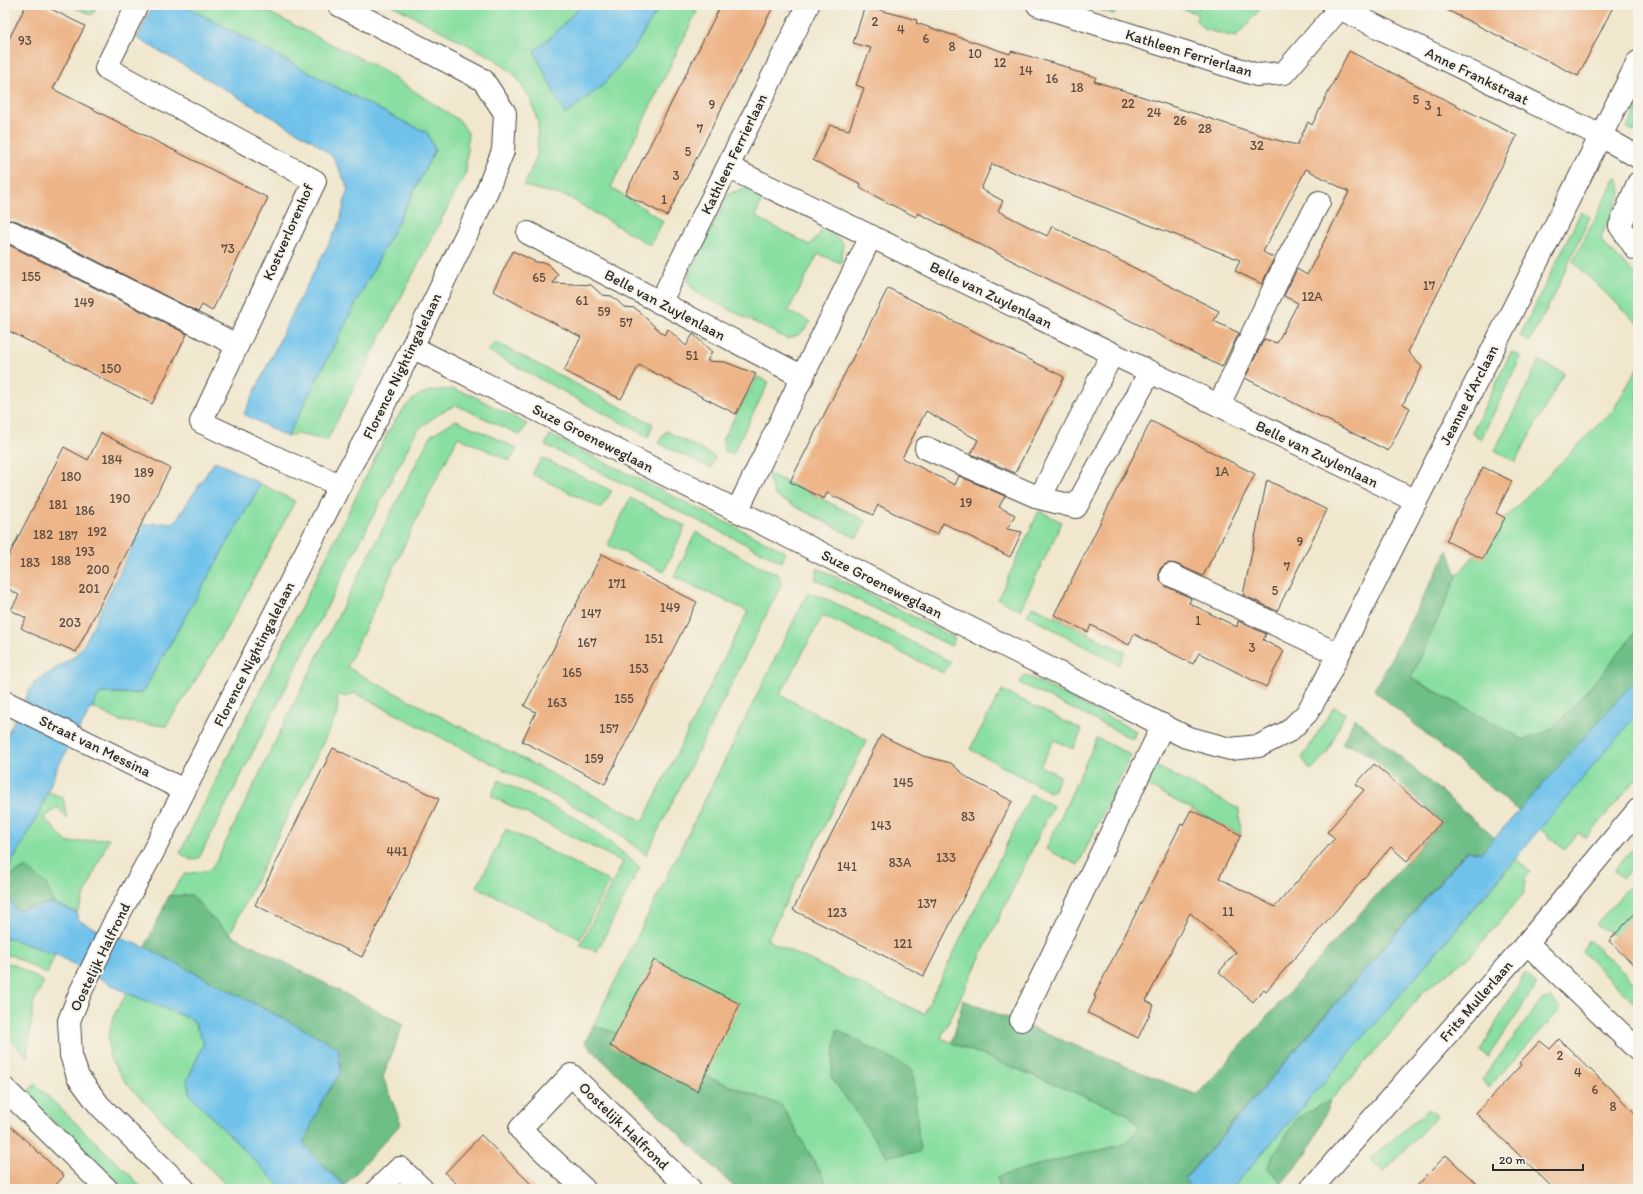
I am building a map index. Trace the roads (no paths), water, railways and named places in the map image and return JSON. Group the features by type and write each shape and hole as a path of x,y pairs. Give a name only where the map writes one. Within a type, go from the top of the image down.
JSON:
{"street":[{"name":"Kostverlorenhof","path":"137,5 106,68 315,181 201,422 290,464 340,485"},
{"name":"Florence Nightingalelaan","path":"184,790 340,485 382,409 484,196 503,151 505,113 483,80 339,5"},
{"name":"Kathleen Ferrierlaan","path":"660,303 808,5"},
{"name":"Kathleen Ferrierlaan","path":"1038,5 1257,75 1284,73 1346,9"},
{"name":"Anne Frankstraat","path":"1346,9 1601,136"},
{"name":"Jeanne d'Arclaan","path":"1335,660 1638,62"},
{"path":"1601,136 1638,157"},
{"name":"Belle van Zuylenlaan","path":"728,167 1416,502"},
{"path":"1636,249 1620,226 1638,183"},
{"path":"1218,406 1288,258 1319,202"},
{"path":"12,232 237,345"},
{"name":"Belle van Zuylenlaan","path":"528,233 660,303 803,376"},
{"path":"737,511 871,236"},
{"name":"Suze Groeneweglaan","path":"412,347 1186,737 1230,749 1259,746 1289,732 1307,712 1335,660"},
{"path":"1040,498 1112,354"},
{"path":"926,448 1040,498 1076,507 1150,372"},
{"path":"1171,575 1335,660"},
{"name":"Straat van Messina","path":"7,703 184,790"},
{"path":"1021,1020 1163,725"},
{"name":"Oostelijk Halfrond","path":"178,1187 99,1105 78,1077 71,1055 69,1021 80,993 113,925 152,854 184,790"},
{"name":"Frits Mullerlaan","path":"1318,1187 1527,943 1638,810"},
{"path":"1527,943 1637,1048"},
{"name":"Oostelijk Halfrond","path":"584,1189 520,1129 571,1075 690,1189"},
{"path":"5,1088 107,1189"},
{"path":"378,1189 400,1168 422,1189"}],"water":[{"path":"153,5 183,5 336,87 408,124 427,132 435,150 287,437 244,414 295,308 340,222 348,188 333,157 313,141 137,38"},
{"path":"582,5 660,5 635,47 602,86 565,115 534,51 552,36"},
{"path":"215,461 261,484 142,693 100,693 57,768 40,811 5,875 5,740 23,702 35,682 75,656 84,644 143,525 175,522"},
{"path":"1638,677 1638,713 1399,996 1231,1189 1189,1189 1190,1187 1185,1179 1467,851 1482,852"},
{"path":"5,889 16,910 54,903 77,913 78,920 102,932 145,947 338,1047 341,1072 323,1099 303,1144 323,1166 348,1189 283,1189 191,1096 187,1081 204,1043 193,1020 127,993 55,954 5,937"}]}
